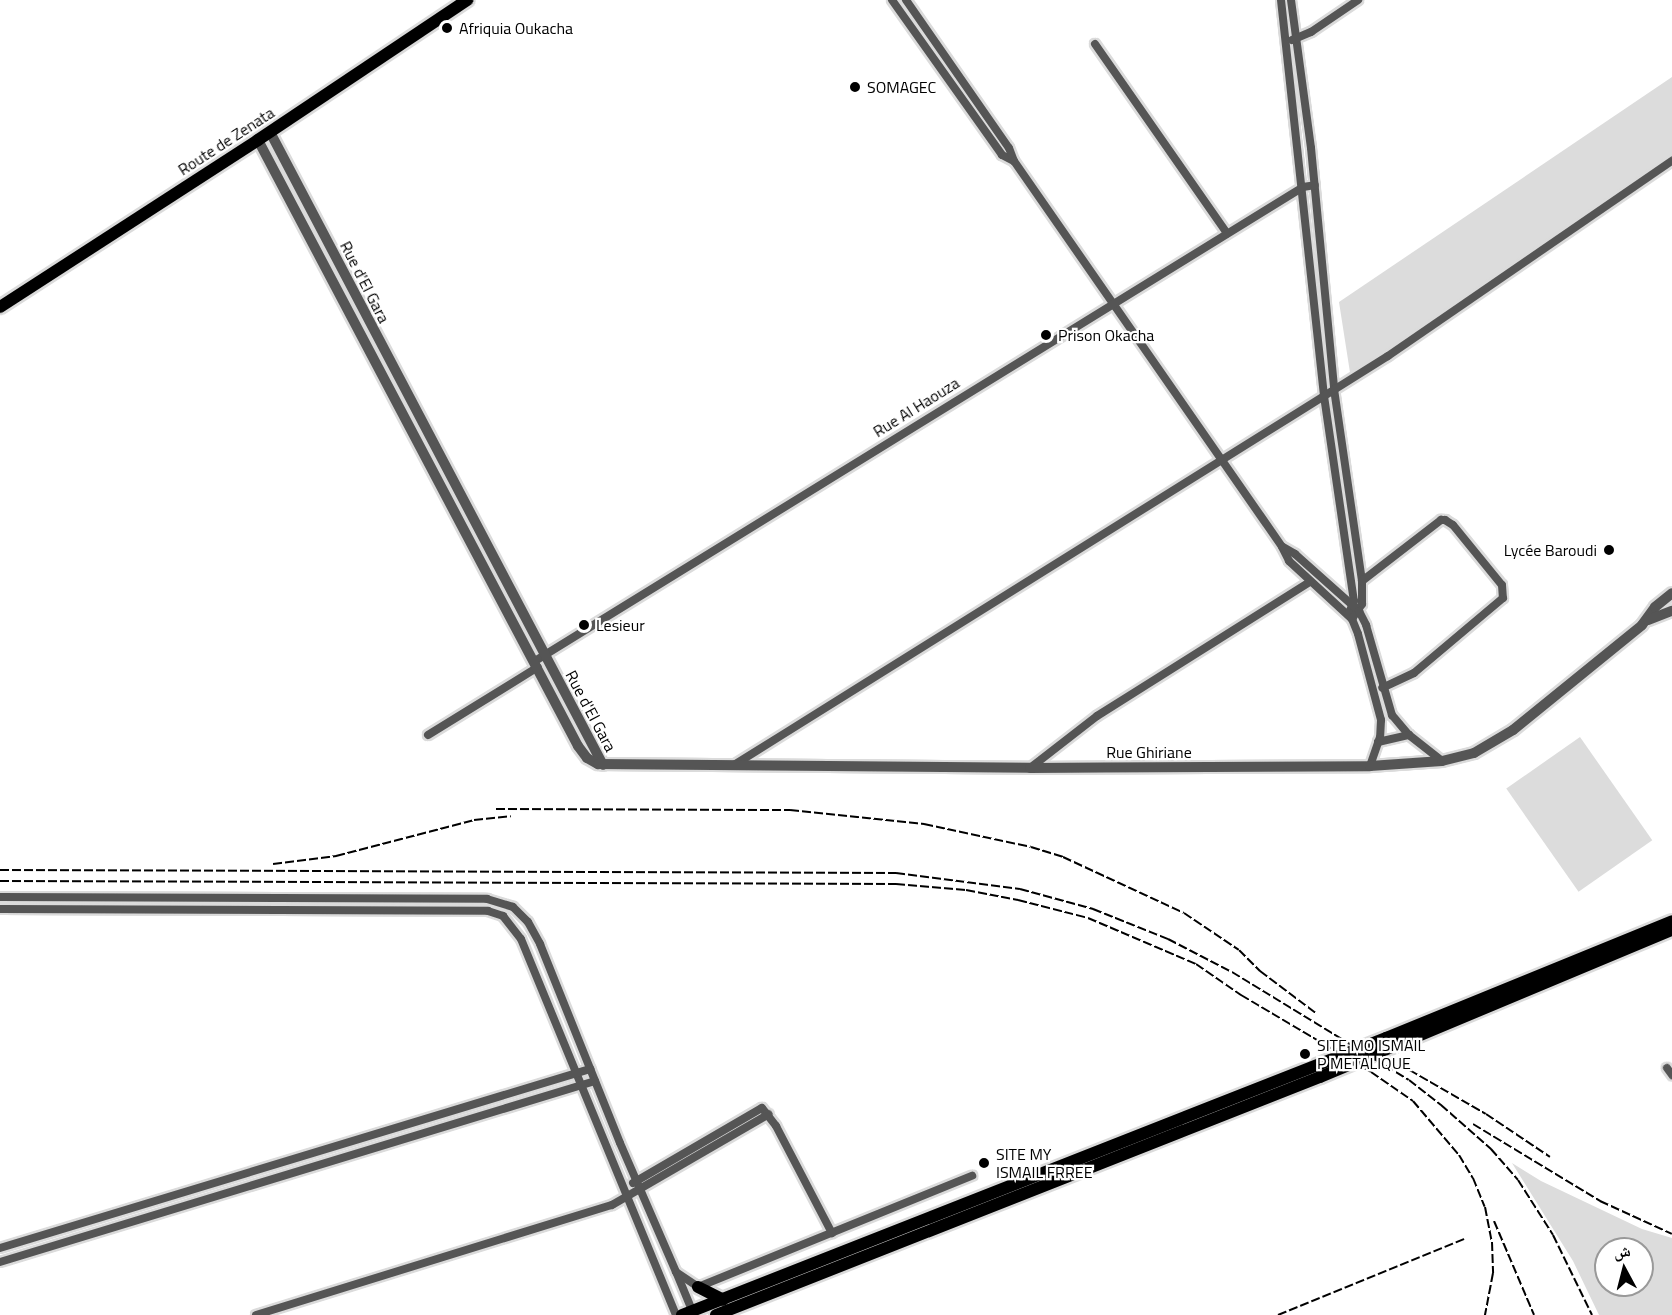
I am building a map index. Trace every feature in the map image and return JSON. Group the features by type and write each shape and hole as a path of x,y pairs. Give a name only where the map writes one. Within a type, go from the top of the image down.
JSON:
{"main road":[{"name":"Route de Zenata","path":"0,307 258,140 467,0"},
{"path":"689,1314 1386,1038 1672,921"},
{"path":"716,1315 1320,1077 1672,930"},
{"path":"698,1287 723,1300"}],"street":[{"path":"892,0 1002,155 1014,161"},
{"path":"906,0 1009,148 1014,161 1282,547 1289,561 1350,617 1359,634 1381,720 1378,742 1370,766"},
{"path":"1281,0 1324,396 1356,608"},
{"path":"1291,0 1315,184 1334,389 1362,582 1363,602 1350,617"},
{"path":"1286,41 1297,39 1311,32 1358,0"},
{"path":"1095,44 1227,233"},
{"name":"Rue d'El Gara","path":"270,132 539,661"},
{"name":"Rue d'El Gara","path":"258,140 346,308 539,661 603,765"},
{"path":"732,766 1324,396 1515,271 1672,161"},
{"name":"Rue Al Haouza","path":"428,735 539,661 1227,233 1303,187 1315,184"},
{"path":"346,308 357,301"},
{"path":"1362,582 1441,520 1445,520 1453,525 1503,585 1503,598 1414,673 1382,688"},
{"path":"1282,547 1295,554 1356,608 1366,626 1382,688 1392,716 1408,735 1442,761"},
{"path":"1030,768 1096,716 1310,582"},
{"name":"Rue Ghiriane","path":"1648,620 1655,607 1672,593"},
{"name":"Rue Ghiriane","path":"603,765 1030,768 1370,766 1442,761 1474,753 1496,742 1648,620 1672,611"},
{"path":"1378,742 1408,735"},
{"path":"0,897 487,898 513,907 526,919 540,944 608,1114 676,1272 689,1314"},
{"path":"0,909 488,911 503,916 522,939 626,1187 676,1315"},
{"path":"514,928 526,919"},
{"path":"0,1248 590,1069"},
{"path":"0,1262 595,1081"},
{"path":"620,1202 626,1187 758,1108 764,1108 832,1233"},
{"path":"596,1118 608,1114"},
{"path":"256,1315 620,1202 769,1114"},
{"path":"321,1151 325,1163"},
{"path":"676,1272 698,1287 972,1176"}],"shaded area":[{"path":"1672,77 1672,163 1351,379 1339,302"},
{"path":"1580,737 1652,840 1579,892 1506,789"},
{"path":"1512,1163 1541,1181 1642,1229 1672,1238 1672,1315 1599,1315 1573,1261"}],"railway":[{"path":"496,809 790,810 924,824 1031,847 1063,857 1184,913 1239,950 1260,971 1317,1014"},
{"path":"273,864 336,856 474,820 511,816"},
{"path":"0,870 896,873 1020,889 1093,909 1168,939 1232,972 1409,1080 1441,1105 1491,1149 1518,1180 1553,1235 1592,1315"},
{"path":"0,881 896,884 966,890 1018,900 1088,918 1196,964 1241,995 1371,1072 1413,1101 1459,1155 1473,1178 1485,1207 1492,1242 1493,1273 1485,1315"},
{"path":"1399,1064 1486,1114 1550,1157"},
{"path":"1473,1124 1600,1201 1672,1234"},
{"path":"1494,1221 1534,1315"},
{"path":"1278,1315 1467,1238"}],"place":[{"name":"Afriquia Oukacha","path":"447,28"},
{"name":"SOMAGEC","path":"855,87"},
{"name":"Prison Okacha","path":"1046,335"},
{"name":"Lycée Baroudi","path":"1609,550"},
{"name":"Lesieur","path":"584,625"},
{"name":"SITE MO ISMAIL P METALIQUE","path":"1305,1054"},
{"name":"SITE MY ISMAIL FRREE","path":"984,1163"}]}
